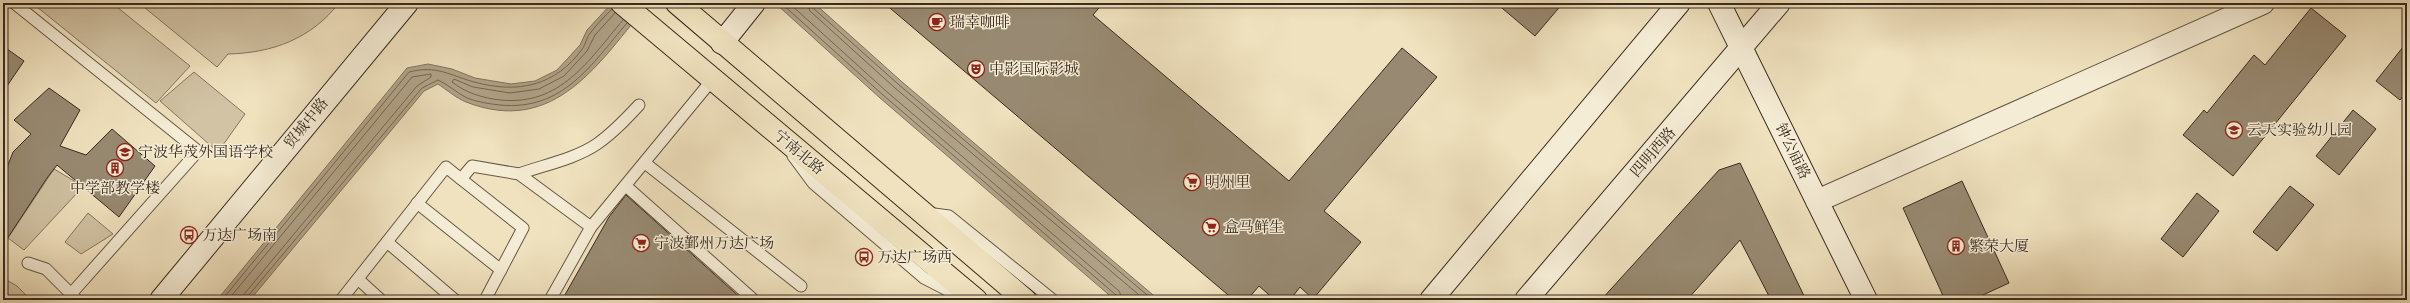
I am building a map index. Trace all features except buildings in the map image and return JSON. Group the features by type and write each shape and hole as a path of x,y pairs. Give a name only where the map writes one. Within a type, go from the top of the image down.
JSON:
{"main road":[{"name":"贸城中路","path":"161,300 407,3"},
{"name":"宁南北路","path":"622,3 976,300"},
{"path":"677,3 920,212 1025,300"},
{"path":"722,43 754,3"},
{"path":"1431,300 1679,3"},
{"name":"钟公庙路","path":"1719,3 1866,300"},
{"name":"四明西路","path":"1526,300 1780,3"},
{"path":"1817,201 2264,3"}],"lane":[{"path":"14,3 198,151 72,298 46,269 28,263"},
{"path":"550,300 591,227 712,80"},
{"path":"519,174 566,158 596,145 639,105"},
{"path":"773,130 813,183 924,278 967,300"},
{"path":"645,163 801,286"},
{"path":"461,179 472,166 519,174 591,227"},
{"path":"341,300 446,167 524,228 485,300"},
{"path":"626,186 754,300"},
{"path":"417,203 501,270"},
{"path":"920,212 949,216 1053,300"},
{"path":"387,242 455,300"},
{"path":"358,279 381,300"}],"shaded area":[{"path":"32,3 112,3 190,66 156,103"},
{"path":"139,3 339,3 316,26 290,42 260,51 228,54 217,67"},
{"path":"194,72 245,114 218,152 160,101"},
{"path":"54,169 76,182 78,192 24,250 8,238"},
{"path":"88,213 113,234 81,254 65,242"},
{"path":"3,278 17,286 31,300 3,300"}],"water":[{"path":"612,3 649,3 593,69 573,87 551,101 526,109 498,110 466,102 438,84 424,91 250,300 217,300 407,68 428,64 452,69 475,78 511,84 535,81 557,70 580,45 587,30"},
{"path":"775,3 814,3 901,81 1159,300 1115,300 880,98"}],"place":[{"name":"瑞幸咖啡","path":"937,22"},
{"name":"中影国际影城","path":"976,69"},
{"name":"云天实验幼儿园","path":"2234,130"},
{"name":"宁波华茂外国语学校","path":"125,152"},
{"name":"中学部教学楼","path":"115,168"},
{"name":"明州里","path":"1192,182"},
{"name":"盒马鲜生","path":"1211,227"},
{"name":"万达广场南","path":"189,235"},
{"name":"宁波鄞州万达广场","path":"641,243"},
{"name":"繁荣大厦","path":"1956,246"},
{"name":"万达广场西","path":"864,257"}]}
